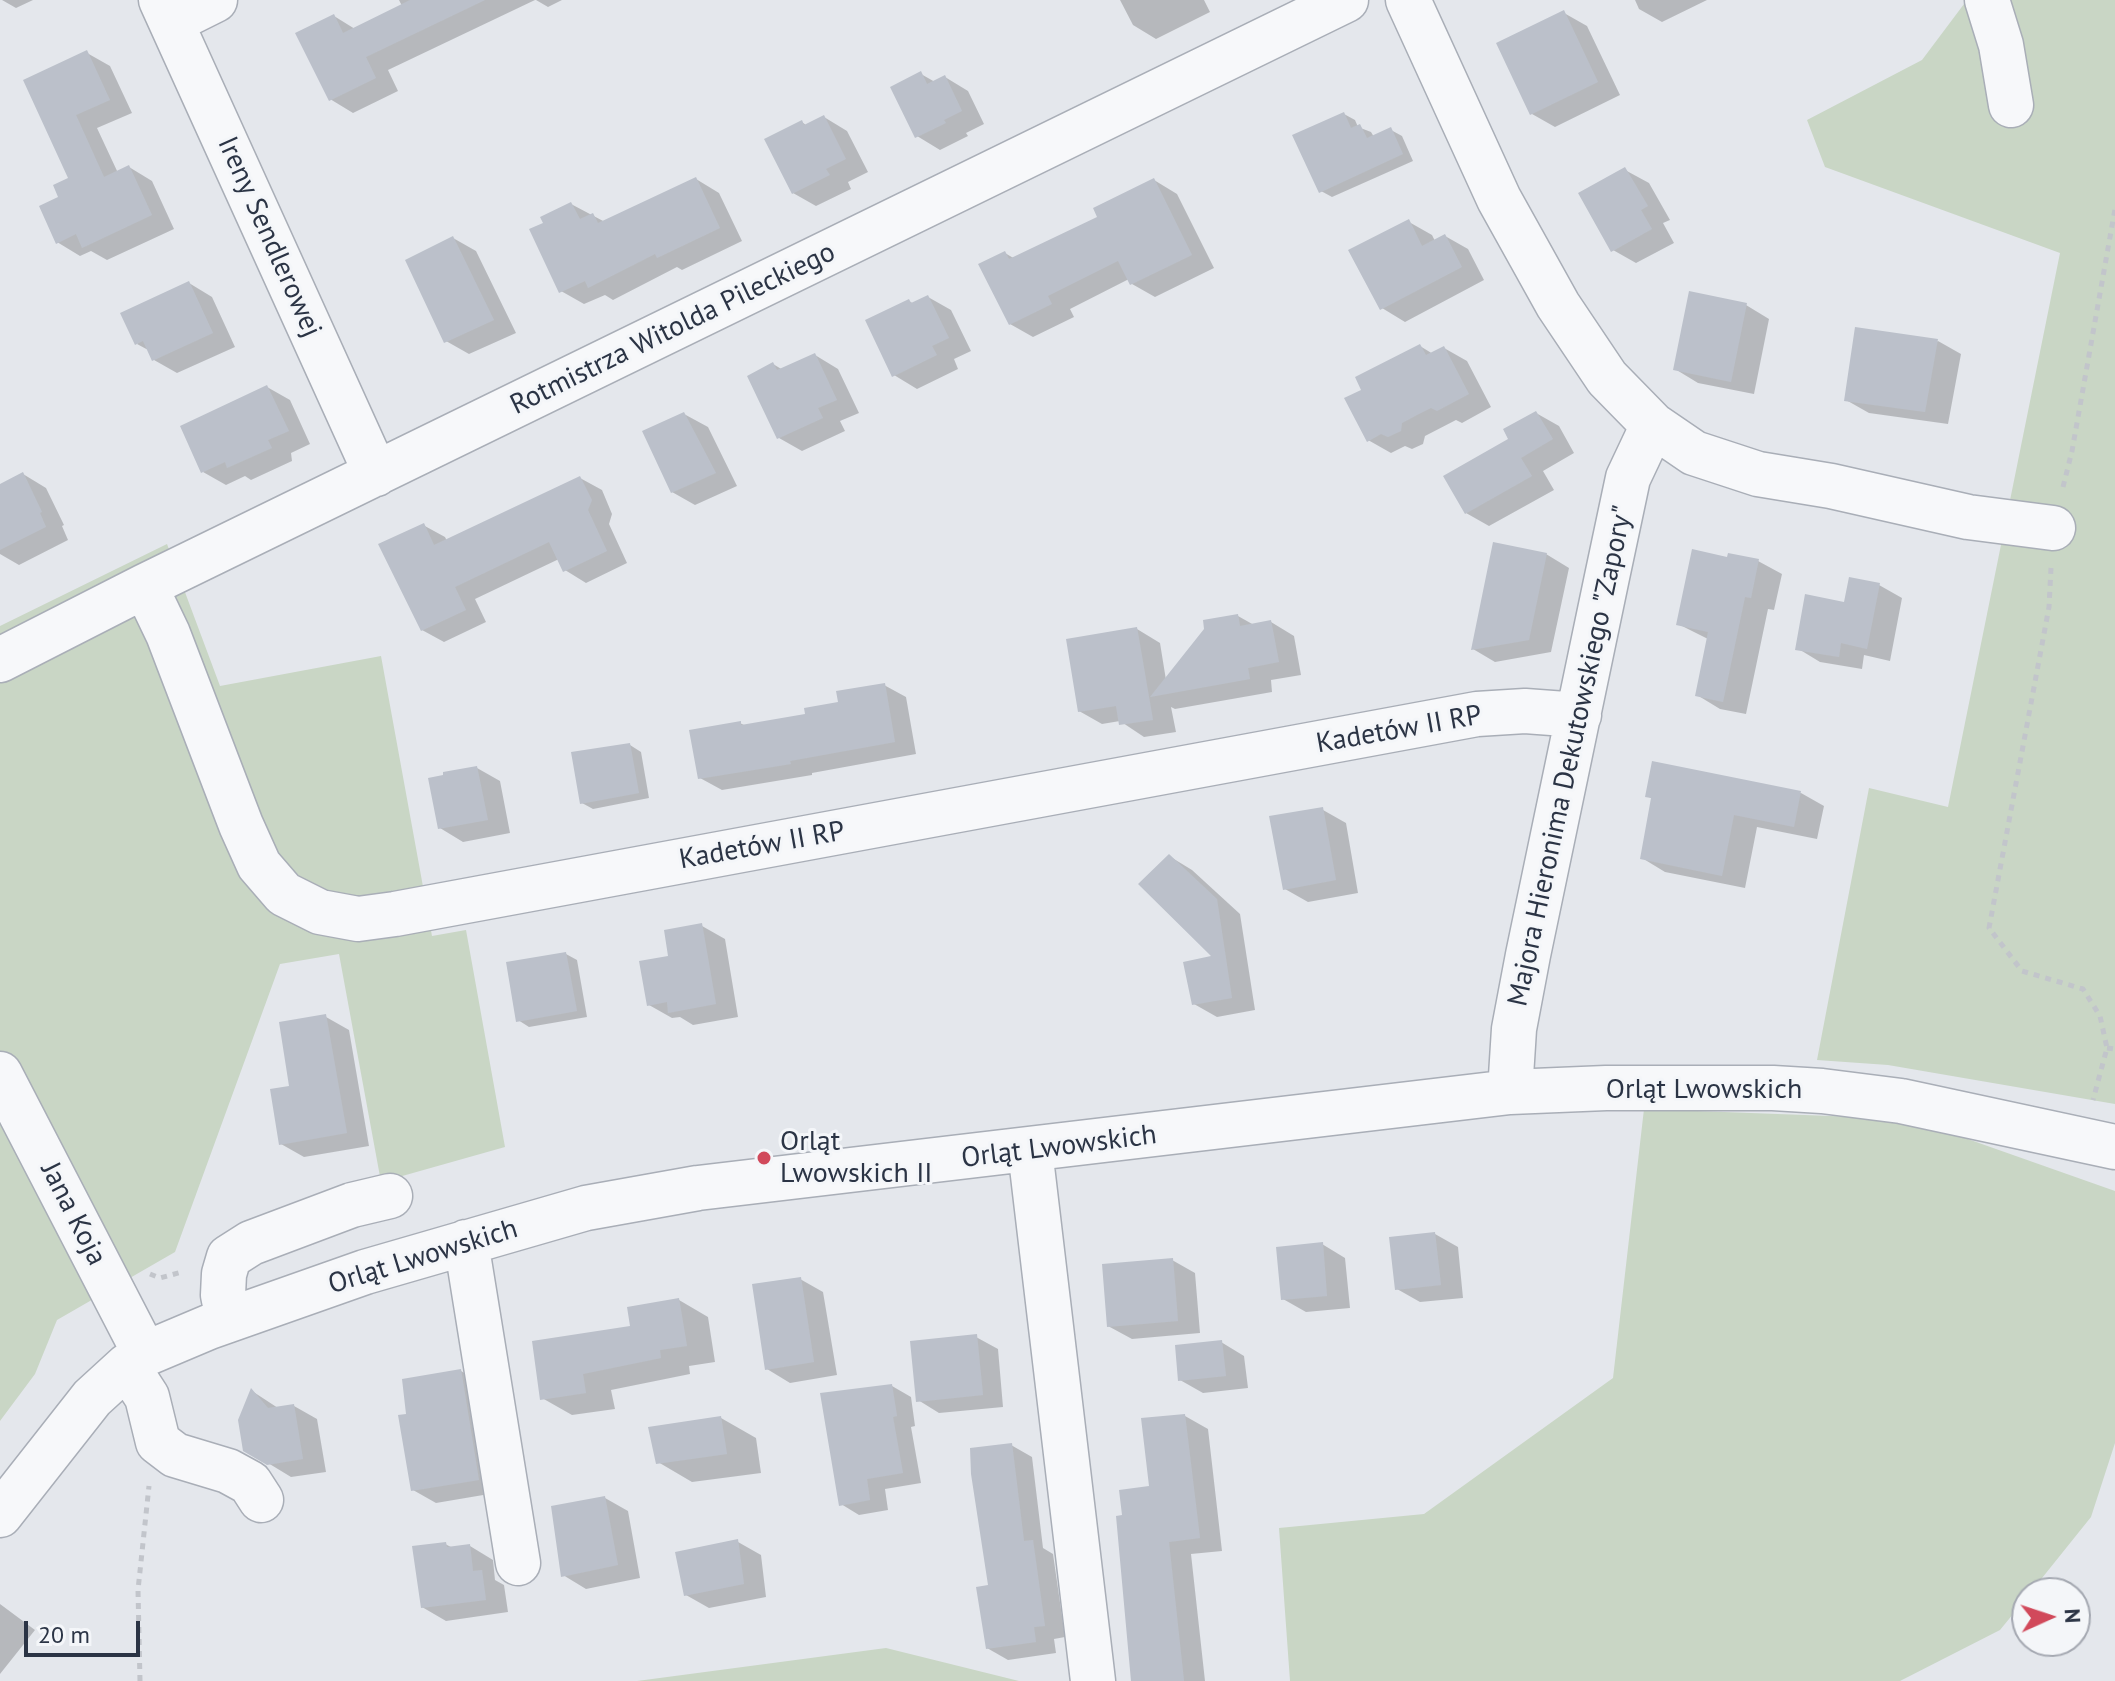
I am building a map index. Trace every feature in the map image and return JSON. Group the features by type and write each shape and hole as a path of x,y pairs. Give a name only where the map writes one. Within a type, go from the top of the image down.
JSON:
{"street":[{"path":"166,11 215,0"},
{"name":"Rotmistrza Witolda Pileckiego","path":"0,660 145,586 1346,0"},
{"path":"1408,0 1499,199 1558,305 1607,378 1653,425 1694,453 1758,474 1831,486 1968,517 2053,528"},
{"path":"1987,0 2001,45 2011,105"},
{"name":"Ireny Sendlerowej","path":"166,11 376,474"},
{"name":"Majora Hieronima Dekutowskiego \"Zapory\"","path":"1510,1092 1514,1029 1628,478 1653,425"},
{"name":"Kadetów II RP","path":"145,586 168,634 259,865 284,894 320,912 358,919 1477,714 1525,711 1579,715"},
{"name":"Jana Koja","path":"0,1074 136,1360 158,1442"},
{"name":"Orląt Lwowskich","path":"0,1515 92,1398 136,1360 228,1320 365,1272 586,1208 698,1188 1510,1092 1621,1088 1822,1091 1901,1101 2097,1143"},
{"path":"1030,1150 1093,1681"},
{"path":"228,1320 223,1295 229,1257 251,1243 352,1205 390,1196"},
{"path":"466,1242 518,1563"},
{"path":"158,1442 175,1455 228,1471 250,1483 261,1500"}],"path":[{"path":"2097,1143 2096,1091 2107,1048 2100,1016 2083,989 2022,971 1989,928 2049,607 2053,528 2072,451 2115,209"},
{"path":"2107,1048 2115,1049"},
{"path":"140,1681 138,1590 152,1462 158,1442"}],"green space":[{"path":"1967,0 2115,0 2115,1104 1888,1065 1817,1060 1869,788 1948,807 2060,253 1825,167 1807,120 1922,60"},
{"path":"167,544 220,686 381,656 432,936 466,930 505,1147 381,1182 339,954 280,964 175,1252 57,1320 35,1374 0,1421 0,626"},
{"path":"1644,1109 1911,1119 2115,1191 2115,1443 2091,1517 2043,1577 2011,1577 2011,1617 2000,1630 1900,1681 1290,1681 1279,1528 1424,1514 1613,1378"},
{"path":"886,1648 1019,1681 637,1681"}],"building":[{"path":"410,0 485,0 366,57 376,78 329,101 295,33 334,14 343,33"},
{"path":"1564,10 1598,82 1530,115 1496,43"},
{"path":"87,50 110,100 76,115 104,177 129,165 152,215 82,248 76,234 56,244 39,206 58,197 53,185 68,178 23,80"},
{"path":"921,71 927,84 945,75 962,111 944,120 946,123 915,138 890,87"},
{"path":"1344,112 1351,128 1360,124 1367,138 1391,127 1403,154 1319,193 1292,135"},
{"path":"824,115 846,159 826,169 830,175 792,194 764,139 802,120 804,125"},
{"path":"1625,167 1648,206 1641,210 1652,229 1611,252 1578,193"},
{"path":"696,177 720,228 657,258 655,254 588,288 585,281 559,293 529,229 543,223 540,217 571,202 580,219 593,213 598,223"},
{"path":"1154,178 1192,255 1130,285 1118,261 1048,296 1052,304 1009,325 978,264 1005,251 1009,259 1097,217 1093,208"},
{"path":"1409,219 1422,246 1445,234 1462,267 1380,310 1348,250"},
{"path":"453,236 494,320 444,343 405,260"},
{"path":"189,281 213,333 152,361 143,341 135,345 120,313"},
{"path":"1689,291 1747,303 1731,382 1673,370"},
{"path":"928,295 949,338 932,346 937,355 892,377 865,320 909,299 911,303"},
{"path":"1855,327 1938,339 1925,412 1844,401"},
{"path":"1420,344 1426,355 1444,346 1469,394 1437,411 1431,408 1402,423 1401,431 1388,437 1381,434 1367,442 1344,398 1361,390 1355,377"},
{"path":"815,353 837,400 818,408 823,418 777,439 747,376 773,362 777,370"},
{"path":"267,385 289,431 268,440 272,448 227,468 225,462 201,473 180,426"},
{"path":"1536,411 1553,439 1521,458 1532,476 1465,514 1443,476 1508,439 1503,429"},
{"path":"684,412 716,473 671,493 642,431"},
{"path":"23,472 46,527 0,550 0,484"},
{"path":"580,476 592,500 588,510 607,551 563,572 549,542 455,587 466,610 421,631 378,544 424,523 434,545"},
{"path":"1493,542 1547,553 1529,640 1471,650"},
{"path":"1692,549 1727,557 1728,553 1759,559 1751,598 1745,597 1723,702 1695,696 1708,632 1676,625"},
{"path":"1849,577 1880,583 1867,649 1841,643 1839,657 1795,650 1805,594 1844,602"},
{"path":"1238,614 1240,626 1271,620 1279,662 1248,668 1250,679 1150,697 1204,629 1203,620"},
{"path":"1137,627 1153,720 1119,725 1116,706 1078,712 1066,639"},
{"path":"885,683 895,742 790,761 791,764 698,779 689,730 805,714 804,708 838,702 836,691"},
{"path":"630,743 639,793 580,804 571,752"},
{"path":"1652,761 1801,791 1794,827 1734,815 1722,876 1640,859 1651,798 1645,797"},
{"path":"477,766 488,820 438,829 428,778"},
{"path":"1323,807 1336,880 1283,890 1269,816"},
{"path":"1169,854 1217,899 1232,998 1192,1005 1183,962 1211,956 1138,884"},
{"path":"702,923 716,1004 668,1013 667,1002 647,1006 639,961 668,956 664,930"},
{"path":"566,952 577,1011 516,1022 506,962"},
{"path":"326,1014 347,1133 279,1145 270,1089 289,1086 279,1022"},
{"path":"1435,1232 1441,1285 1395,1290 1389,1237"},
{"path":"1323,1242 1327,1296 1281,1300 1276,1247"},
{"path":"1173,1258 1178,1321 1107,1327 1102,1264"},
{"path":"801,1277 814,1362 765,1370 752,1284"},
{"path":"679,1298 687,1346 660,1350 661,1358 583,1374 586,1393 540,1400 532,1341 630,1326 627,1307"},
{"path":"977,1334 983,1395 916,1402 910,1341"},
{"path":"1222,1340 1226,1376 1178,1381 1175,1345"},
{"path":"461,1369 479,1480 411,1491 398,1415 406,1414 402,1379"},
{"path":"892,1384 897,1416 893,1417 903,1473 867,1479 870,1500 839,1506 820,1393"},
{"path":"251,1388 268,1408 294,1404 303,1459 267,1465 243,1451 238,1420"},
{"path":"1185,1414 1200,1538 1169,1542 1184,1681 1131,1681 1116,1516 1122,1515 1119,1490 1149,1486 1141,1418"},
{"path":"721,1416 727,1454 656,1464 648,1427"},
{"path":"1012,1443 1024,1541 1033,1540 1045,1626 1034,1627 1036,1642 986,1649 976,1587 988,1585 970,1448"},
{"path":"605,1496 618,1565 561,1577 551,1506"},
{"path":"738,1539 744,1584 684,1596 675,1552"},
{"path":"446,1542 447,1547 470,1544 473,1571 482,1570 486,1600 421,1608 412,1546"}],"place":[{"name":"Orląt Lwowskich II","path":"764,1158"}]}
